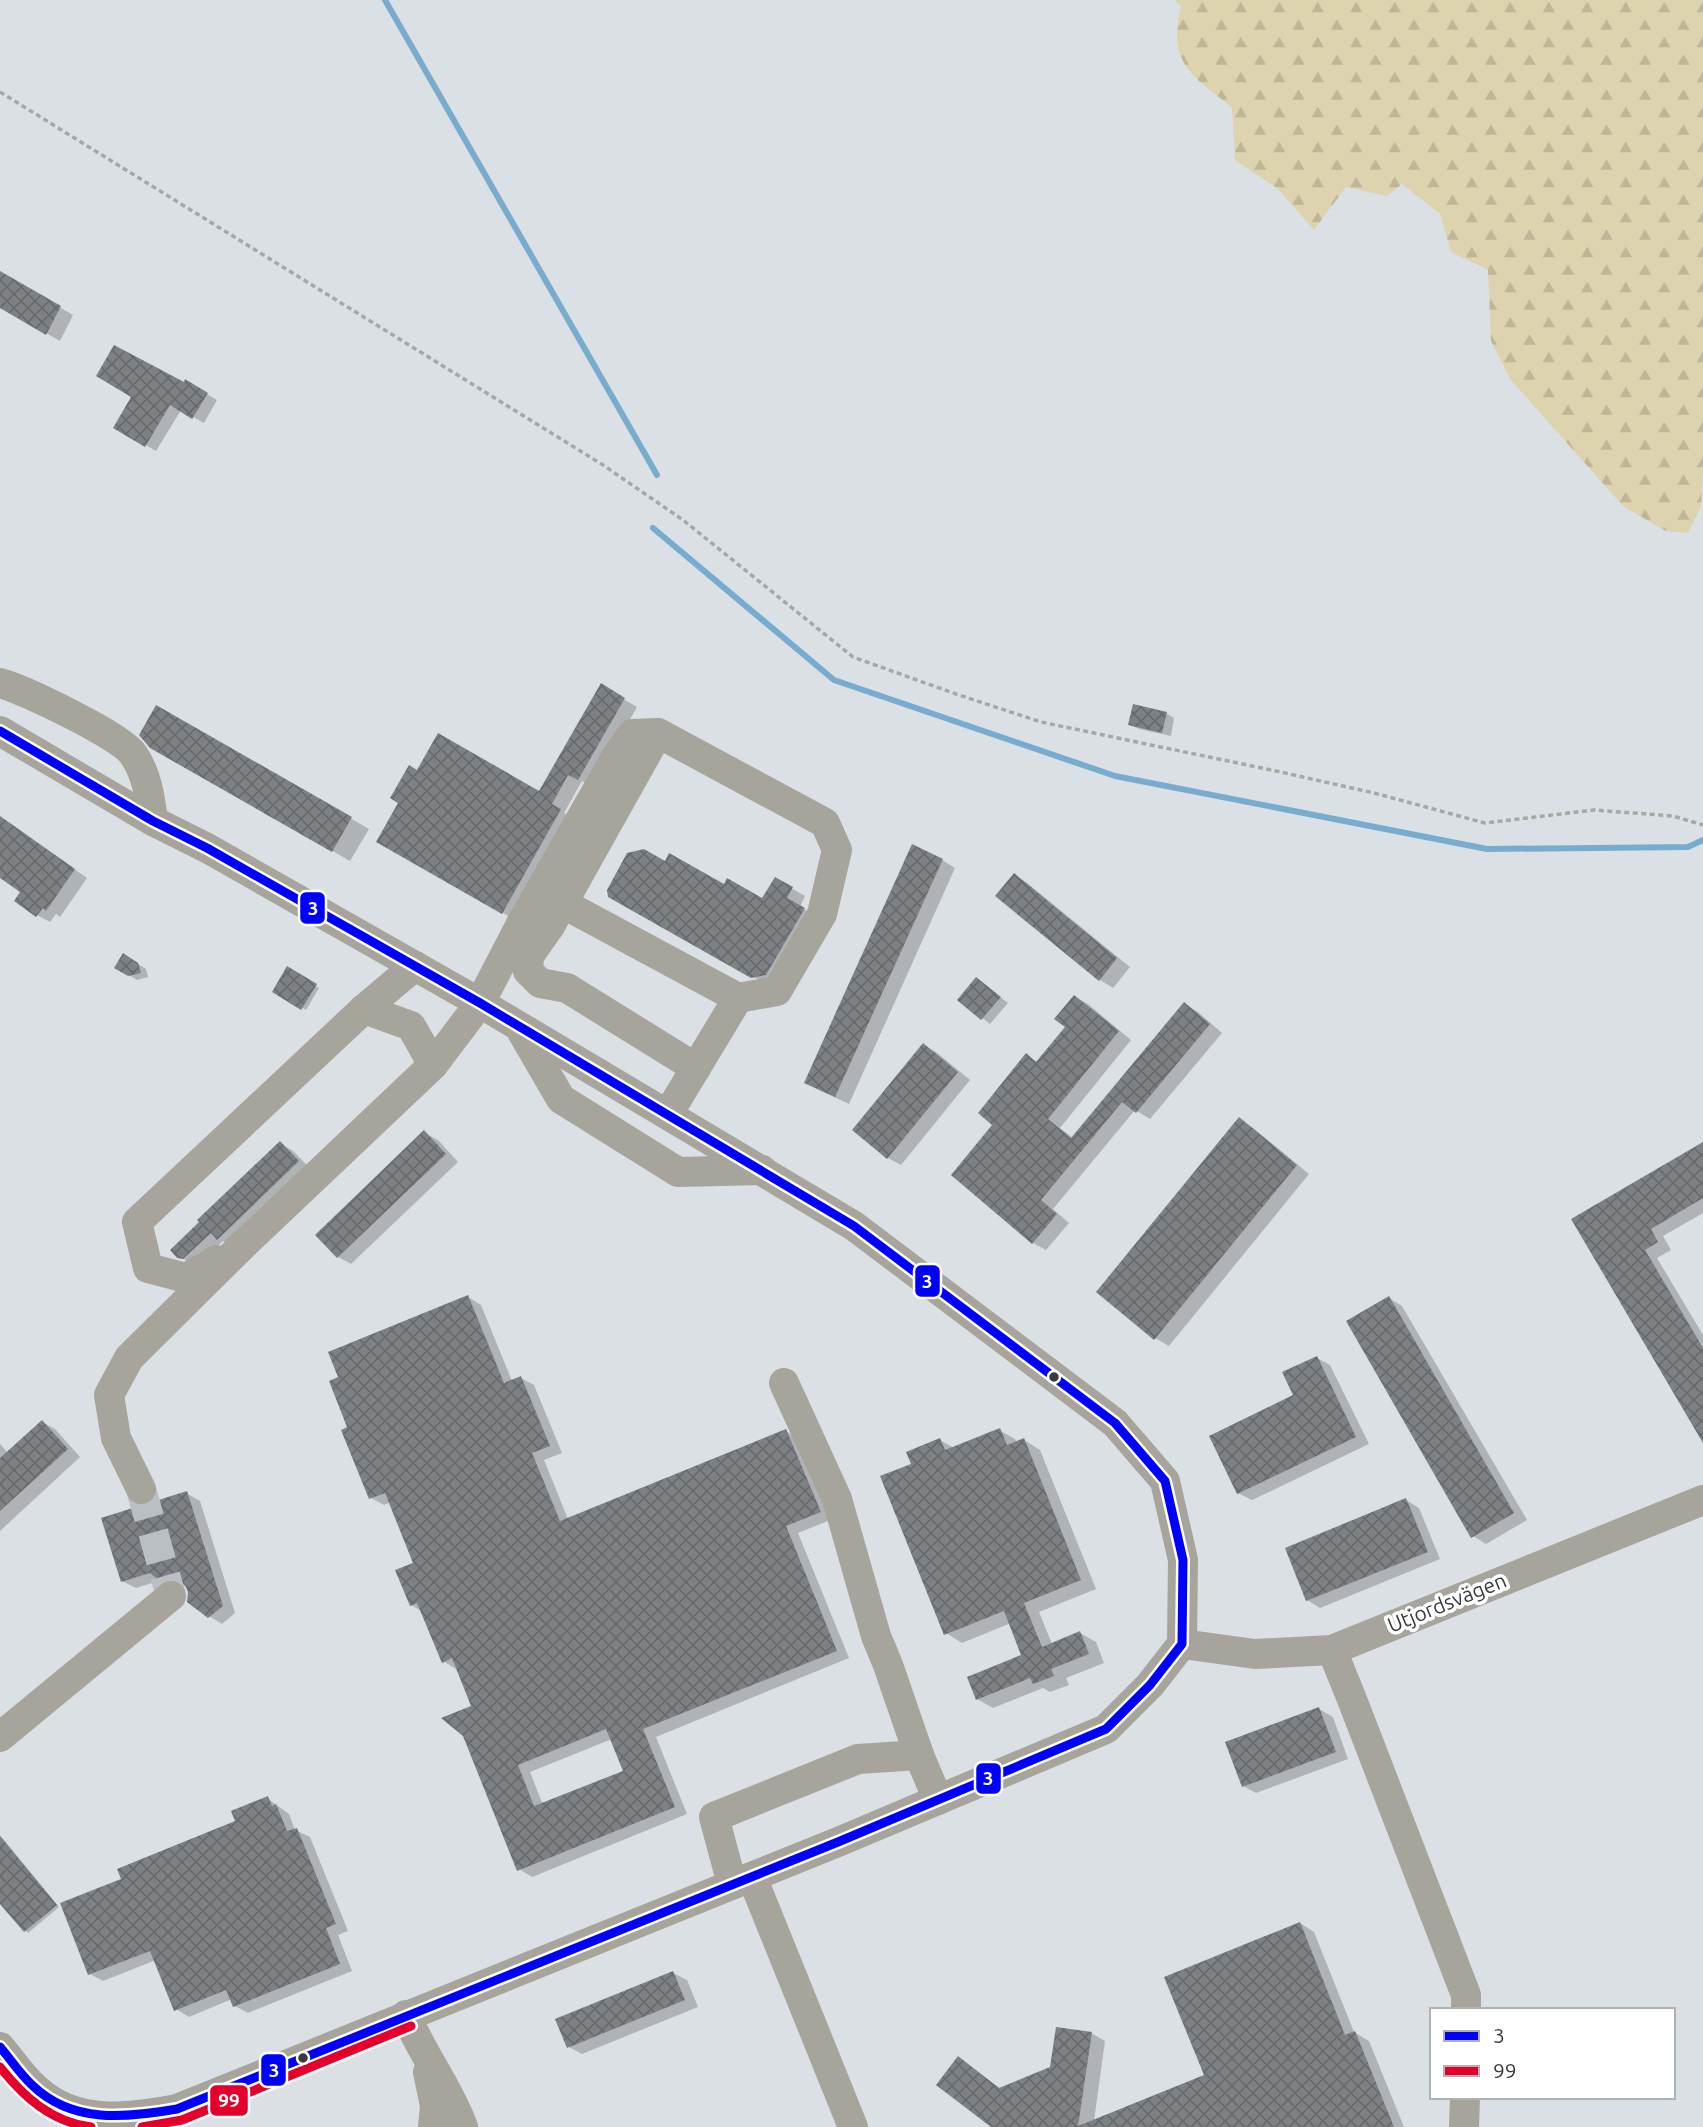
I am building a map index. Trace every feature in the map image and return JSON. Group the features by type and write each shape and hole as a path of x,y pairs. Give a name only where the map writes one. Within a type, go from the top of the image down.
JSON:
{"street":[{"path":"0,683 74,715 132,752 149,787 153,821"},
{"path":"0,731 153,821 207,848 480,1003 854,1226 1115,1423 1166,1481 1183,1560 1182,1644 1150,1685 1106,1729 938,1800 406,2015 179,2118 105,2118 79,2113 36,2090 0,2047"},
{"path":"141,1489 116,1438 109,1395 129,1358 242,1246 433,1065 544,918 658,733"},
{"path":"544,918 738,998 777,991 822,914 837,850 825,823 658,733 632,734 615,757 544,918 529,956 528,971 540,983 566,988 696,1068"},
{"path":"242,1246 186,1278 148,1268 137,1222 364,1009 415,966"},
{"path":"668,1114 738,998"},
{"path":"364,1009 411,1026 433,1065"},
{"path":"520,1028 561,1100 678,1172 762,1170"},
{"path":"784,1383 837,1499 876,1636 938,1800"},
{"name":"Utjordsvägen","path":"1182,1644 1255,1654 1332,1650 1703,1500"},
{"path":"0,1737 171,1596"},
{"path":"1332,1650 1466,1995 1466,2008"},
{"path":"853,2127 714,1816 858,1759 919,1755"},
{"path":"406,2015 456,2108 463,2127"},
{"path":"425,2054 435,2106 433,2127"},
{"path":"1464,2127 1465,2099"}],"path":[{"path":"0,92 603,465 682,520 853,657 1041,722 1374,793 1485,823 1594,810 1673,816 1703,825"}],"green space":[{"path":"1175,0 1703,0 1703,472 1701,507 1688,533 1666,531 1624,507 1510,379 1491,341 1488,270 1451,252 1440,214 1402,184 1387,196 1346,187 1314,230 1278,189 1235,160 1232,107 1194,76 1180,55 1177,25 1181,6"}],"building":[{"path":"0,271 61,306 46,335 0,308"},
{"path":"114,345 208,393 192,419 170,405 145,447 113,428 131,397 96,376"},
{"path":"601,683 625,698 578,780 568,775 552,804 561,809 502,914 376,842 398,803 390,798 409,765 417,770 438,733 539,791"},
{"path":"1133,704 1167,712 1162,733 1128,725"},
{"path":"156,705 352,817 332,852 150,748 139,735"},
{"path":"0,816 75,869 46,911 43,908 36,917 14,901 20,892 0,878"},
{"path":"912,844 943,859 835,1097 804,1083"},
{"path":"644,849 665,861 669,853 724,884 727,878 762,898 775,877 793,887 787,898 805,908 766,975 751,978 608,897 607,890 627,853"},
{"path":"1014,873 1117,958 1099,981 995,896"},
{"path":"123,953 138,963 141,973 128,976 114,968"},
{"path":"287,966 317,984 301,1010 272,992"},
{"path":"976,977 1001,997 981,1020 957,1000"},
{"path":"1074,995 1119,1031 1048,1119 1071,1138 1184,1002 1210,1024 1136,1113 1122,1102 1041,1200 1057,1214 1032,1244 951,1175 992,1125 978,1113 1026,1053 1036,1062 1065,1027 1054,1019"},
{"path":"923,1043 958,1072 887,1159 852,1130"},
{"path":"1239,1117 1297,1165 1154,1340 1096,1292"},
{"path":"424,1130 446,1154 337,1258 315,1235"},
{"path":"280,1141 299,1161 217,1240 211,1233 183,1259 177,1258 170,1250 199,1222 197,1220"},
{"path":"1703,1142 1703,1198 1651,1229 1658,1242 1645,1250 1703,1348 1703,1443 1571,1219"},
{"path":"468,1295 504,1383 521,1376 550,1446 532,1453 560,1521 786,1429 821,1512 786,1526 837,1651 643,1729 675,1807 517,1871 463,1736 441,1718 471,1706 452,1658 442,1663 417,1603 410,1606 395,1570 413,1563 385,1493 369,1499 341,1430 347,1427 329,1381 338,1377 328,1352","holes":["606,1729 623,1771 534,1806 518,1765"]},
{"path":"1389,1296 1514,1513 1471,1538 1346,1321"},
{"path":"1317,1356 1356,1437 1237,1494 1209,1436 1293,1395 1282,1372"},
{"path":"42,1420 68,1449 0,1511 0,1458"},
{"path":"1000,1428 1007,1445 1024,1438 1081,1580 1024,1603 1042,1647 1080,1631 1089,1654 1051,1669 1054,1676 1033,1684 1030,1678 976,1700 967,1677 1021,1655 1004,1611 944,1635 880,1476 911,1464 906,1452 940,1438 945,1450"},
{"path":"187,1491 223,1606 208,1618 187,1602 188,1592 185,1585 178,1580 161,1582 150,1573 121,1582 101,1518"},
{"path":"1406,1498 1428,1552 1306,1601 1285,1548"},
{"path":"1319,1707 1336,1752 1242,1787 1225,1742"},
{"path":"268,1796 272,1806 276,1804 287,1831 297,1828 336,1924 326,1928 340,1964 233,2007 226,1990 174,2011 150,1951 88,1975 60,1903 121,1879 117,1869 235,1821 231,1811"},
{"path":"0,1836 57,1905 24,1932 0,1904"},
{"path":"1300,1922 1345,2035 1355,2031 1394,2127 991,2127 936,2085 958,2056 999,2088 1050,2067 1056,2027 1092,2032 1078,2126 1204,2075 1164,1977"},
{"path":"673,1971 685,2000 567,2048 555,2019"}],"waterway":[{"path":"385,0 657,475"},
{"path":"653,528 834,680 1115,776 1487,849 1688,847 1703,840"}],"tunnel":[{"path":"141,1489 171,1596"}],"transit line":[{"name":"3","path":"0,731 153,821 207,848 480,1003 854,1226 1115,1423 1165,1481 1183,1560 1182,1644 1150,1685 1106,1729 838,1842 177,2109 119,2116 82,2112 64,2106 32,2085 0,2047"},
{"name":"99","path":"142,2127 182,2120 411,2026"},
{"name":"99","path":"0,2067 29,2098 51,2114 91,2127"}]}
